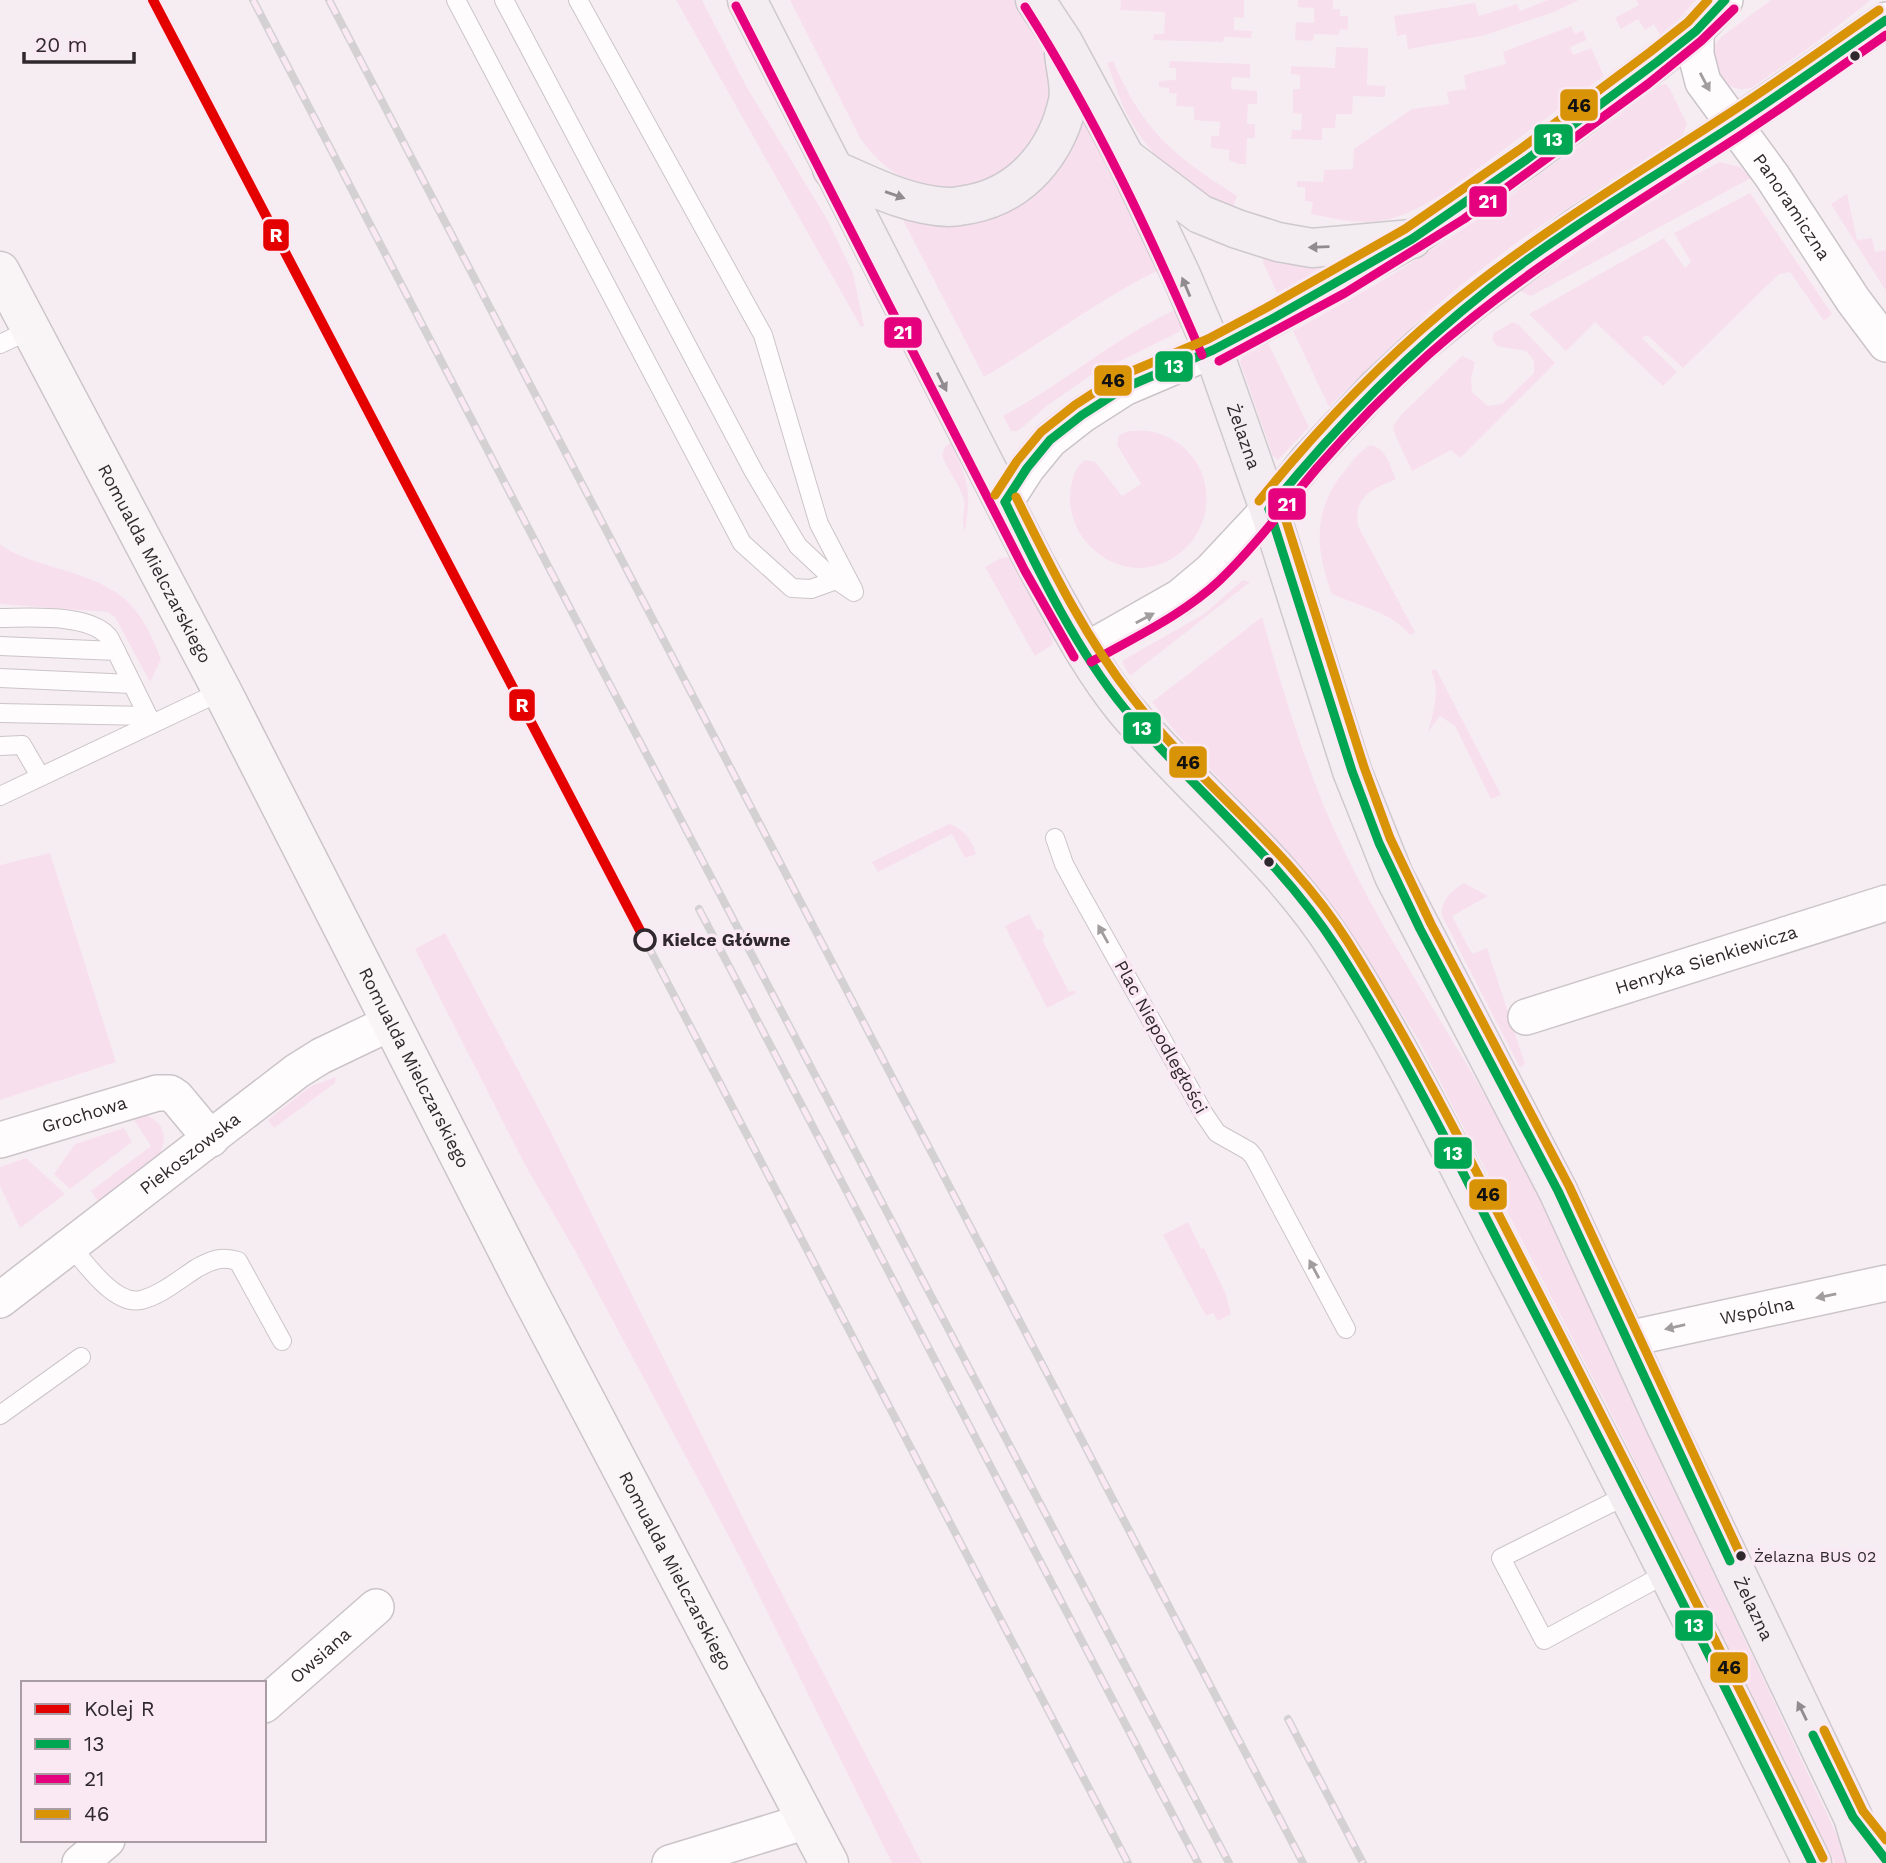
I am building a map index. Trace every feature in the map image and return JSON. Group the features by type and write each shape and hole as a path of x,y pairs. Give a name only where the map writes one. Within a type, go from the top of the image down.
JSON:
{"main road":[{"path":"747,0 1036,565 1085,651 1122,705 1272,863 1335,944 1406,1062 1669,1572 1812,1863"},
{"name":"Żelazna","path":"1035,0 1063,42 1125,157 1213,350 1269,509 1352,771 1384,854 1420,929 1548,1171 1853,1817 1867,1863"},
{"path":"832,169 920,204 951,208 987,201 1013,188 1036,169 1052,146 1062,121 1068,99 1063,42"},
{"path":"1125,157 1199,214 1278,242 1312,248 1412,239"},
{"path":"1853,1817 1886,1860"}],"street":[{"path":"1005,502 1027,468 1050,440 1082,415 1125,388 1213,350 1289,310 1412,239 1526,160 1696,31 1725,0"},
{"path":"1085,651 1180,597 1211,571 1375,388 1476,300 1576,226 1734,125 1886,20"},
{"name":"Panoramiczna","path":"1696,31 1696,55 1700,75 1772,176 1853,300 1886,342"},
{"name":"Romualda Mielczarskiego","path":"1,277 15,337 222,691 623,1473 829,1863"},
{"name":"Henryka Sienkiewicza","path":"1526,1017 1886,903"},
{"name":"Piekoszowska","path":"0,1300 309,1062 390,1023"},
{"name":"Grochowa","path":"0,1140 146,1095 170,1093 182,1102 211,1139"},
{"name":"Wspólna","path":"1627,1339 1886,1283"},
{"name":"Owsiana","path":"266,1702 376,1607"},
{"path":"670,1863 807,1821"},
{"path":"80,1863 105,1842"}],"lane":[{"path":"456,0 741,543 792,588 811,589 836,580"},
{"path":"504,0 754,472 798,545 836,580 854,592 819,524 763,335 579,0"},
{"path":"0,618 69,620 91,625 108,636 150,720"},
{"path":"0,646 116,651"},
{"path":"0,678 132,684"},
{"path":"0,796 150,720 222,691"},
{"path":"0,713 150,720"},
{"path":"0,746 22,745 40,776"},
{"name":"Plac Niepodległości","path":"1055,838 1064,864 1078,890 1204,1114 1217,1133 1249,1151 1254,1157 1346,1329"},
{"path":"71,1245 103,1282 120,1295 138,1301 157,1293 208,1262 223,1257 238,1261 282,1340"},
{"path":"0,1415 81,1357"},
{"path":"1629,1494 1501,1558 1544,1640 1669,1572"}],"shaded area":[{"path":"676,0 702,0 746,86 827,219 853,273 864,326 861,327"},
{"path":"790,0 1014,0 1041,46 1051,86 1044,119 1024,157 997,177 975,186 954,189 933,188 912,182 893,172 875,157 860,138"},
{"path":"1121,0 1244,0 1244,18 1234,17 1234,30 1252,31 1251,38 1224,37 1223,42 1153,40 1154,34 1164,34 1165,12 1120,10"},
{"path":"1298,0 1333,0 1333,9 1340,9 1340,16 1348,16 1348,30 1340,29 1339,35 1314,34 1313,41 1295,40 1296,22 1314,23 1314,8 1298,7"},
{"path":"1548,0 1579,0 1554,12 1482,36 1408,49 1406,34 1397,36 1394,16 1475,3 1479,16 1517,4 1520,11"},
{"path":"1636,0 1696,0 1660,35 1654,24 1645,30 1638,19 1621,29 1615,18 1639,5"},
{"path":"1771,0 1871,0 1753,87 1741,89 1731,86 1713,71 1713,47 1721,37"},
{"path":"1571,26 1575,34 1583,30 1587,40 1570,47 1573,55 1591,48 1604,76 1446,192 1411,211 1382,221 1351,221 1311,214 1313,202 1305,201 1305,187 1297,187 1297,181 1323,182 1324,170 1353,169 1354,149 1412,109 1449,104 1447,92 1466,89 1464,75 1506,64 1503,52"},
{"path":"1336,47 1368,48 1367,85 1385,86 1385,97 1353,96 1352,114 1336,114 1335,128 1322,128 1322,140 1291,139 1292,130 1301,130 1302,114 1293,113 1293,89 1300,89 1300,75 1291,74 1291,66 1335,68"},
{"path":"1113,61 1149,125 1195,168 1237,196 1231,212 1187,184 1148,146 1119,98 1107,63"},
{"path":"1170,61 1250,64 1250,78 1232,77 1231,89 1257,91 1257,104 1248,104 1247,124 1255,124 1255,138 1247,138 1246,164 1229,160 1229,150 1211,148 1211,136 1219,136 1220,122 1194,120 1194,107 1176,106 1177,94 1169,93 1169,88 1159,87 1159,81 1176,80 1176,68 1169,68"},
{"path":"1666,84 1687,124 1683,135 1556,216 1483,268 1404,334 1329,407 1293,331 1431,250 1518,190 1659,85"},
{"path":"1083,122 1159,270 1114,295 984,377 903,217 959,222 1078,123"},
{"path":"1720,162 1740,167 1751,178 1531,296 1520,291 1638,210"},
{"path":"1750,193 1832,314 1824,321 1790,272 1779,274 1683,368 1647,335 1642,338 1677,372 1663,386 1595,322 1566,351 1529,314 1664,238 1685,268 1691,262 1674,233"},
{"path":"1847,194 1857,240 1872,238 1875,252 1886,250 1886,291 1831,204"},
{"path":"1264,254 1324,263 1325,266 1277,293 1263,262"},
{"path":"1175,310 1182,327 1179,332 1090,376 1048,405 1018,431 1011,431 1003,416 1131,334"},
{"path":"1513,322 1555,363 1460,458 1451,450 1412,471 1393,426 1462,356 1475,362 1471,379 1472,392 1488,406 1502,404 1534,373 1534,361 1526,351 1497,346 1492,340 1494,333"},
{"path":"1268,343 1309,427 1278,460 1273,456 1240,362 1242,357"},
{"path":"1130,431 1154,432 1177,442 1192,456 1202,474 1206,492 1205,512 1198,531 1186,548 1168,561 1149,567 1130,567 1112,562 1096,552 1083,538 1074,521 1070,502 1074,476 1085,460 1095,462 1122,496 1141,484 1117,445 1119,435"},
{"path":"951,442 967,485 965,531 963,497 942,455"},
{"path":"1370,445 1384,453 1396,479 1366,495 1359,507 1358,526 1415,632 1410,635 1384,615 1332,594 1322,560 1320,528 1328,498 1352,461"},
{"path":"0,544 24,557 107,587 132,606 143,620 161,659 150,682 115,617 108,612 0,604"},
{"path":"1009,557 1054,635 1052,645 1035,656 985,567 1001,558"},
{"path":"1243,580 1250,582 1130,676 1122,662 1125,659 1204,614"},
{"path":"1262,617 1303,749 1349,862 1484,1094 1539,1197 1850,1863 1835,1863 1609,1409 1419,1041 1345,923 1324,896 1280,843 1177,734 1152,702"},
{"path":"1436,669 1501,795 1491,799 1455,726 1440,716 1428,732 1436,694 1431,671"},
{"path":"949,824 966,835 976,854 965,858 952,834 878,872 872,862"},
{"path":"50,853 116,1062 0,1100 0,865"},
{"path":"1464,883 1488,896 1452,916 1472,954 1487,948 1525,1064 1520,1068 1442,916 1447,897"},
{"path":"1029,914 1037,930 1041,929 1045,937 1042,939 1069,992 1075,990 1076,993 1047,1008 1005,926"},
{"path":"445,933 550,1130 750,1532 922,1863 892,1863 742,1561 577,1254 525,1165 415,949"},
{"path":"336,1077 335,1083 274,1128 268,1120 311,1086"},
{"path":"144,1115 152,1118 161,1127 163,1147 156,1160 100,1204 91,1191 151,1146 132,1117"},
{"path":"124,1128 132,1142 70,1189 54,1174 75,1144"},
{"path":"26,1158 65,1194 20,1228 0,1186 0,1167"},
{"path":"1188,1222 1201,1249 1204,1248 1226,1295 1231,1314 1218,1321 1213,1313 1206,1316 1163,1235"}],"railway":[{"path":"253,0 1229,1863"},
{"path":"329,0 1303,1863"},
{"path":"699,909 1198,1863"},
{"path":"645,940 1128,1863"},
{"path":"1288,1719 1363,1863"}],"rail line":[{"name":"R","path":"153,0 645,940"}],"transit line":[{"name":"46","path":"995,495 1017,461 1041,432 1075,405 1118,377 1208,339 1405,229 1519,150 1650,52 1688,22 1708,0"},
{"name":"13","path":"1005,502 1027,468 1050,440 1082,415 1124,388 1213,350 1272,319 1412,239 1526,160 1657,62 1696,31 1725,0"},
{"name":"21","path":"736,6 1025,571 1074,657"},
{"name":"21","path":"1025,7 1075,91 1120,177 1202,355"},
{"name":"21","path":"1219,361 1345,293 1464,219 1648,84 1701,41 1734,9"},
{"name":"46","path":"1259,501 1302,450 1370,378 1476,284 1544,234 1762,92 1879,10"},
{"name":"13","path":"1269,509 1373,392 1430,338 1490,288 1572,229 1737,123 1886,20"},
{"name":"21","path":"1091,662 1175,615 1206,593 1233,567 1357,424 1413,368 1464,324 1578,240 1757,125 1886,35"},
{"name":"46","path":"1016,497 1069,600 1115,674 1158,729 1272,847 1325,908 1374,985 1447,1116 1539,1293 1823,1858"},
{"name":"13","path":"1005,502 1059,609 1107,686 1152,739 1289,884 1337,948 1388,1032 1670,1577 1812,1863"},
{"name":"46","path":"1281,505 1364,767 1390,838 1431,924 1569,1186 1741,1556"},
{"name":"13","path":"1269,509 1352,771 1379,843 1420,929 1558,1191 1730,1561"},
{"name":"46","path":"1824,1730 1863,1811 1886,1840"},
{"name":"13","path":"1813,1735 1853,1817 1886,1860"}],"place":[{"name":"Kielce Główne","path":"645,940"},
{"name":"Żelazna BUS 02","path":"1741,1556"}]}
